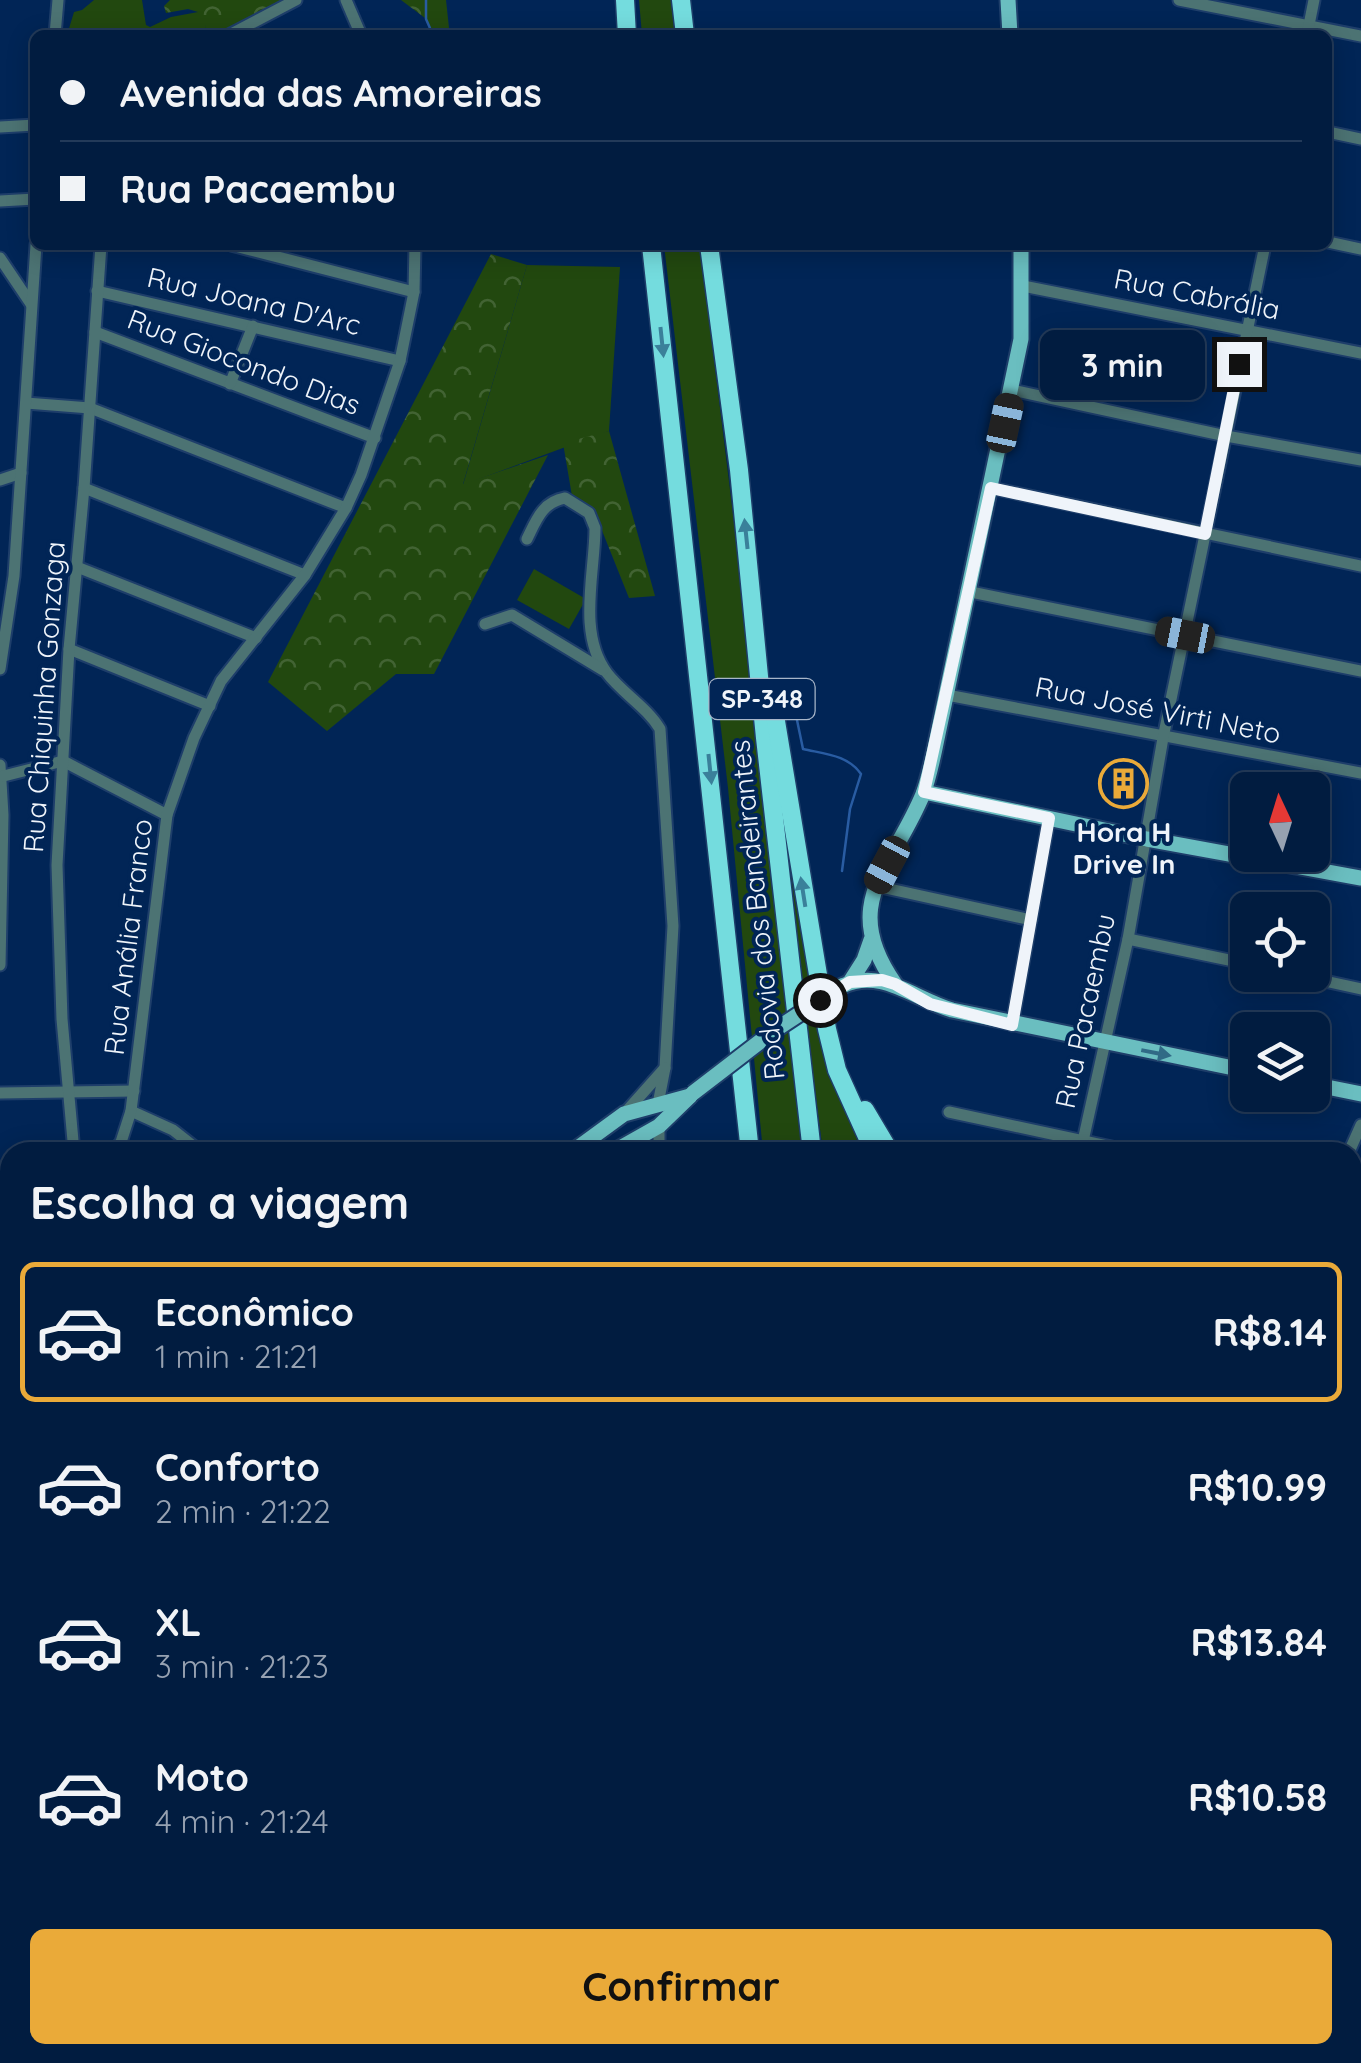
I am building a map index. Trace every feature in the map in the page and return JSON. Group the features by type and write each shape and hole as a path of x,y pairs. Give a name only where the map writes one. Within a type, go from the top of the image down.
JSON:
{"highway":[{"path":"624,0 627,30"},
{"path":"681,0 684,30"},
{"name":"Rodovia dos Bandeirantes","path":"653,250 749,1142"},
{"name":"Rodovia dos Bandeirantes","path":"710,250 750,568 811,1142"},
{"path":"750,568 819,988 837,1070 869,1142"},
{"path":"819,988 858,1097 884,1142"},
{"path":"740,1082 740,1142"}],"main road":[{"path":"1008,0 1010,30"},
{"path":"630,1142 659,1126 775,1030 846,984 864,960 870,940 869,910 876,886 924,792 947,695 1021,339 1022,250"},
{"path":"924,792 1146,839 1361,878"},
{"path":"870,940 895,984"},
{"path":"846,984 873,980 895,984 930,1004 1012,1025 1230,1068"},
{"path":"1330,1088 1361,1094"},
{"path":"586,1142 618,1119 692,1095"},
{"path":"658,1104 659,1126"},
{"path":"617,1142 618,1119"}],"street":[{"path":"55,30 58,0"},
{"path":"239,30 296,0"},
{"path":"346,0 359,30"},
{"path":"1179,0 1308,30 1314,0"},
{"path":"1332,33 1361,36"},
{"path":"0,127 30,125"},
{"path":"1332,133 1361,139"},
{"path":"0,200 30,198"},
{"path":"1332,243 1361,248"},
{"path":"0,669 14,576 36,250"},
{"name":"Rua Chiquinha Gonzaga","path":"73,1142 57,920 69,649 101,250"},
{"path":"250,250 414,292"},
{"name":"Rua Anália Franco","path":"121,1142 134,1091 166,815 220,681 305,575 346,508 375,438 400,361 414,292 415,250"},
{"name":"Rua Pacaembu","path":"1083,1141 1128,938 1163,738 1264,250"},
{"path":"0,258 32,306"},
{"name":"Rua Cabrália","path":"1023,286 1361,352"},
{"name":"Rua Joana D'Arc","path":"97,291 400,361"},
{"path":"230,384 254,326"},
{"name":"Rua Giocondo Dias","path":"95,332 375,438"},
{"path":"1012,390 1226,436 1361,460"},
{"path":"26,403 90,408 346,508"},
{"path":"0,480 21,473"},
{"path":"84,488 305,575"},
{"path":"991,488 1361,566"},
{"path":"527,539 539,515 552,501 565,498 592,518 592,625 606,672"},
{"path":"77,567 256,638"},
{"path":"966,592 1361,671"},
{"path":"485,624 512,615 606,672 654,719 660,730 673,916 665,1068 658,1104"},
{"path":"69,649 210,706"},
{"name":"Rua José Virti Neto","path":"947,695 1361,773"},
{"path":"0,965 0,772 63,761 166,815"},
{"path":"1012,1025 1049,818"},
{"path":"876,886 1031,920"},
{"path":"1128,938 1230,960"},
{"path":"1330,982 1361,989"},
{"path":"618,1119 665,1068"},
{"path":"0,1093 134,1091"},
{"path":"131,1110 173,1130 188,1142"},
{"path":"949,1112 1088,1142"},
{"path":"659,1126 659,1142"}],"green space":[{"path":"94,0 142,0 146,25 150,27 171,17 198,12 206,30 69,30 74,12"},
{"path":"170,0 283,0 224,30 206,30 198,12 188,9 166,13 164,6"},
{"path":"401,0 446,0 449,28 432,30 425,18"},
{"path":"639,0 673,0 676,30 642,30"},
{"path":"665,250 701,250 744,604 802,1142 762,1142 728,788"},
{"path":"491,254 527,265 463,484 548,455 434,674 396,674 327,731 268,682"},
{"path":"527,265 620,267 609,431 463,485"},
{"path":"609,431 655,596 629,598 597,518 572,496 563,443"},
{"path":"534,569 586,599 569,629 517,600"},
{"path":"788,845 844,1105 862,1142 822,1142 793,923"}],"waterway":[{"path":"426,0 426,19 431,30"},
{"path":"792,696 803,749 843,759 861,774 850,809 842,871"}],"place":[{"name":"Hora H Drive In","path":"1124,784"}],"route":[{"path":"820,1000 850,982 882,980 930,1004 1012,1025 1049,818 924,792 991,488 1205,534 1239,364"}]}
